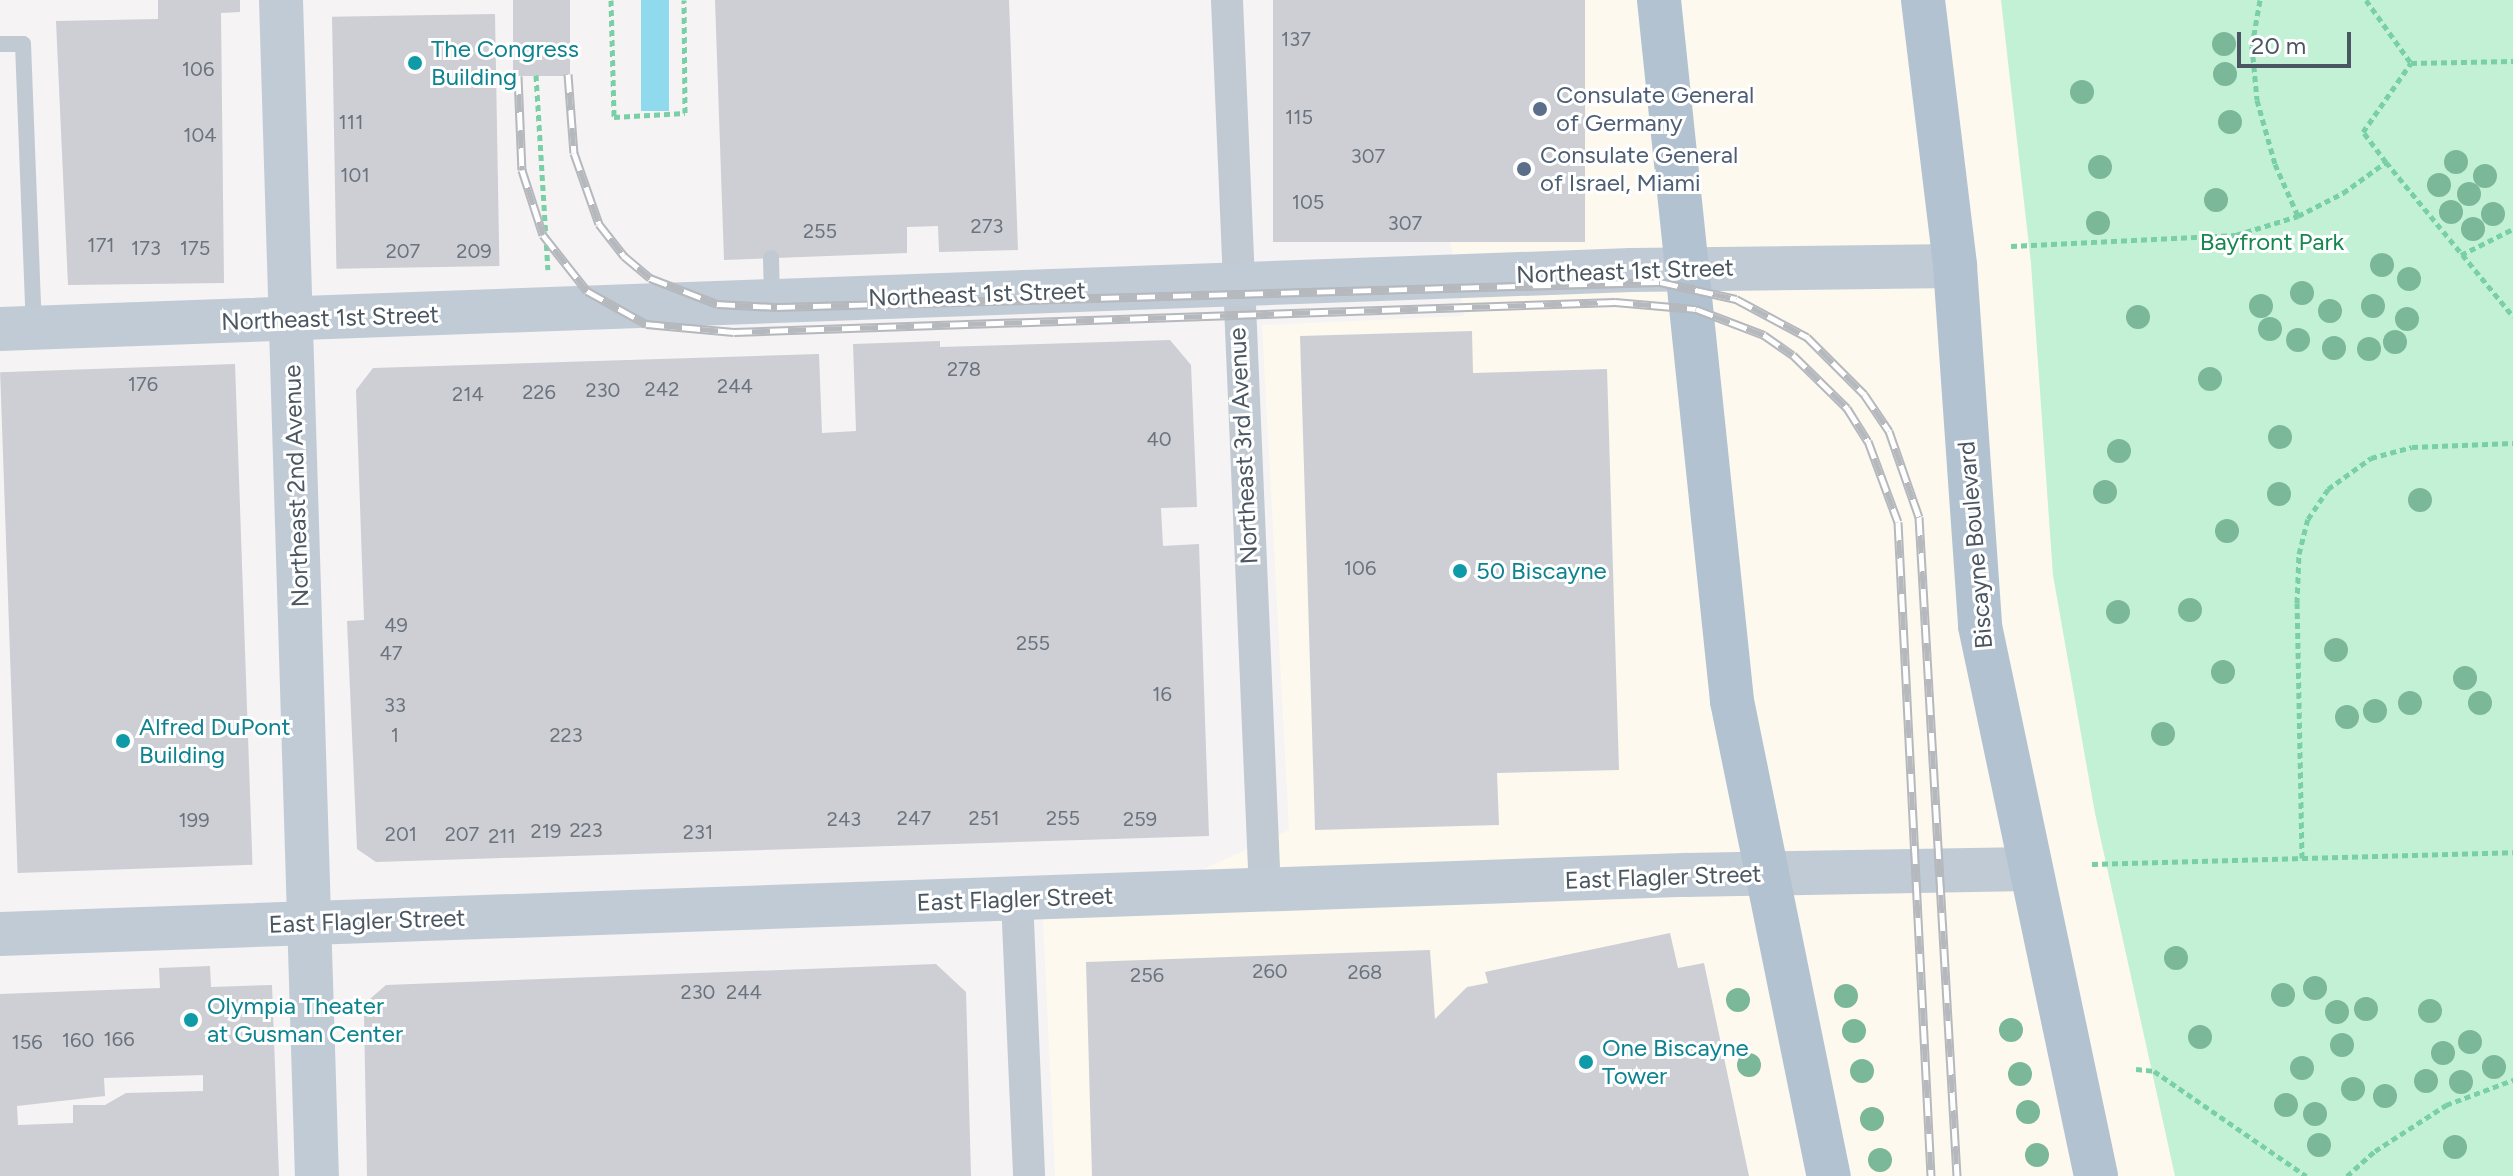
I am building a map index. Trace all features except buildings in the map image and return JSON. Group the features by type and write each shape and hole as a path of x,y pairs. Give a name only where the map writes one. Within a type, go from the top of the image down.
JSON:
{"main road":[{"name":"Northeast 2nd Avenue","path":"281,0 317,1176"},
{"path":"1659,0 1690,268 1726,657 1765,874 1829,1176"},
{"name":"Biscayne Boulevard","path":"1923,0 1955,266 1973,575 2030,869 2096,1176"},
{"name":"Northeast 1st Street","path":"17,329 1690,268 1955,266"},
{"name":"East Flagler Street","path":"0,934 1765,874 2030,869"}],"street":[{"name":"Northeast 3rd Avenue","path":"1227,0 1235,284 1265,891"},
{"path":"1017,899 1029,1176"}],"lane":[{"path":"0,44 23,44 17,329"},
{"path":"771,258 772,302"}],"path":[{"path":"611,0 614,117 685,113 684,0"},
{"path":"2260,0 2252,46 2257,100 2275,164 2298,216"},
{"path":"2370,1 2411,63"},
{"path":"2411,63 2513,61"},
{"path":"2411,63 2363,132 2513,316"},
{"path":"536,75 548,274"},
{"path":"2011,246 2206,238 2298,216 2343,193 2386,162"},
{"path":"2461,255 2513,229"},
{"path":"2302,858 2297,588 2308,519 2328,489 2371,458 2425,446 2513,443"},
{"path":"2092,864 2513,852"},
{"path":"2136,1069 2154,1071 2306,1176"},
{"path":"2347,1176 2408,1127 2446,1105 2513,1080"}],"shaded area":[{"path":"1405,0 2001,0 2031,263 2053,575 2095,813 2175,1176 1055,1176 1041,877 1197,872 1289,830 1262,325 1464,316"}],"green space":[{"name":"Bayfront Park","path":"2001,0 2513,0 2513,1176 2175,1176 2095,813 2053,575 2031,263"}],"water":[{"path":"641,0 669,0 669,111 641,111"}],"railway":[{"path":"568,74 574,153 599,224 624,256 650,278 717,304 777,307 1660,282 1736,299 1807,337 1864,394 1889,431 1919,517 1957,1176"},
{"path":"518,76 522,170 543,235 587,291 646,324 734,332 1615,302 1696,309 1764,335 1793,355 1847,408 1868,441 1898,522 1931,1176"}],"place":[{"name":"The Congress Building","path":"415,63"},
{"name":"Consulate General of Germany","path":"1540,109"},
{"name":"Consulate General of Israel, Miami","path":"1524,169"},
{"name":"50 Biscayne","path":"1460,571"},
{"name":"Alfred DuPont Building","path":"123,741"},
{"name":"Olympia Theater at Gusman Center","path":"191,1020"},
{"name":"One Biscayne Tower","path":"1586,1062"}]}
